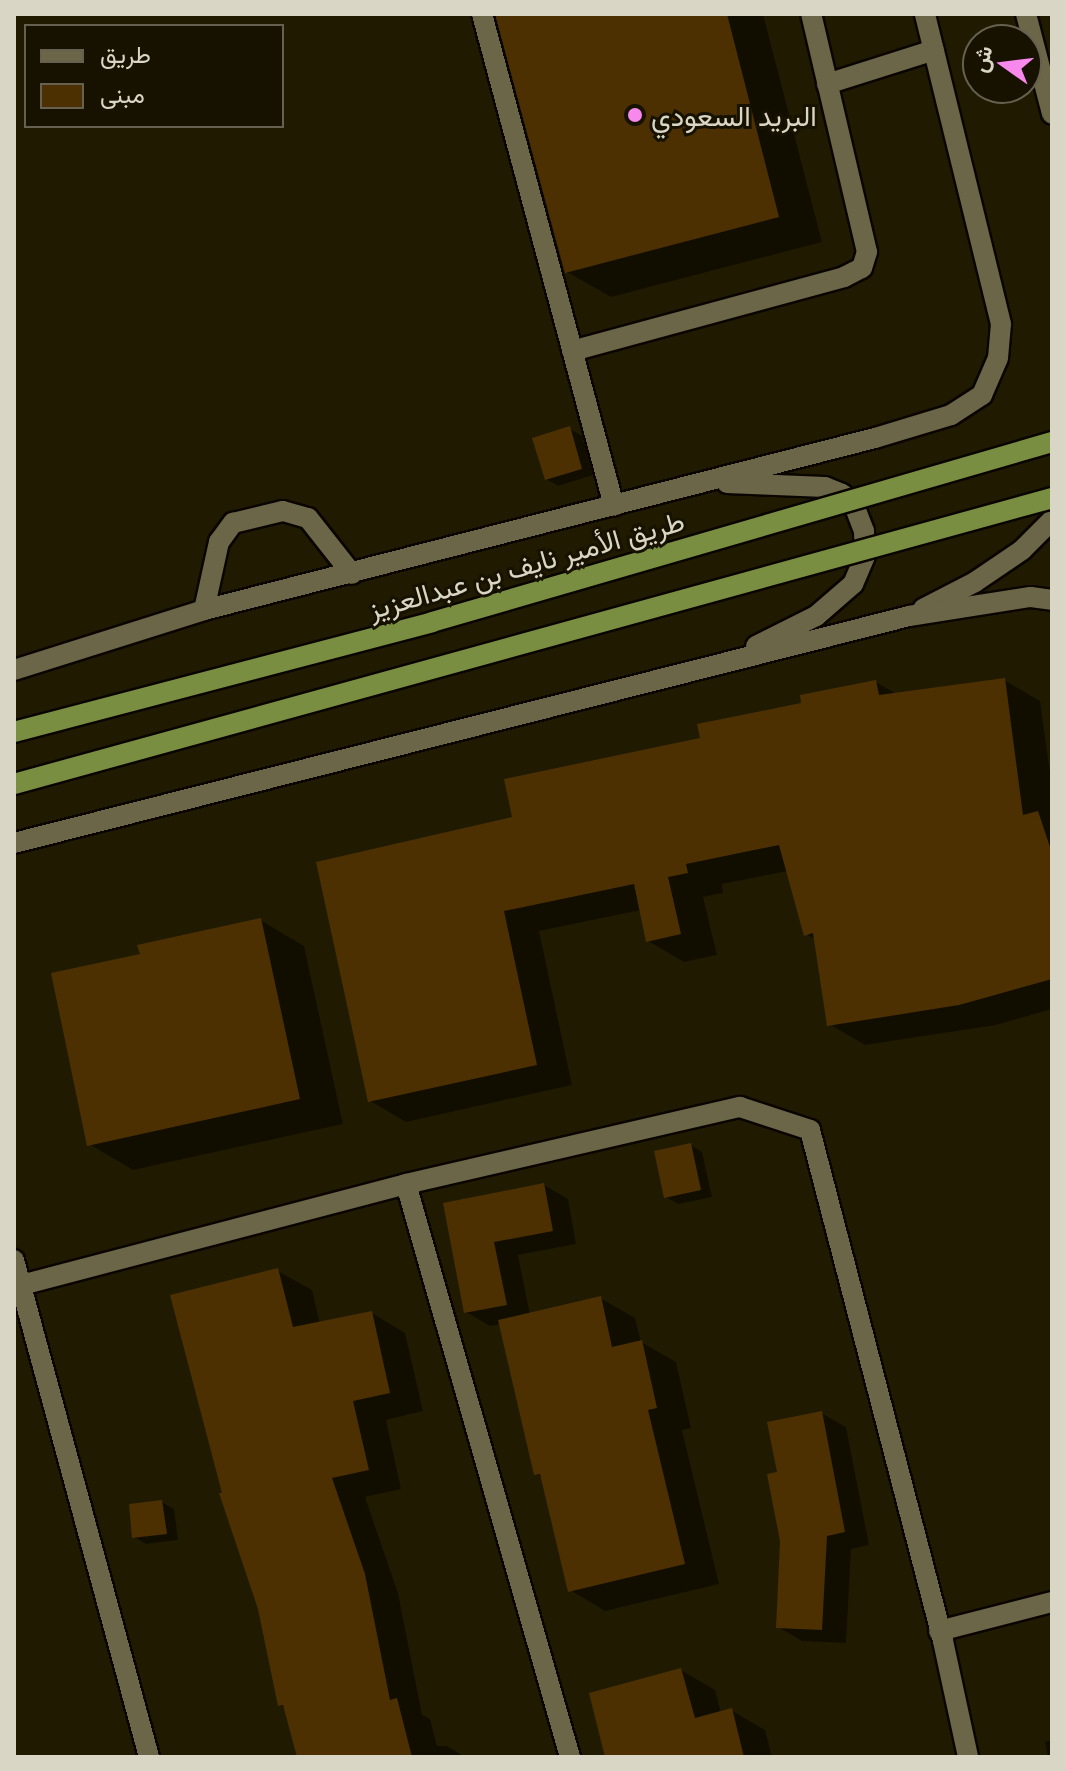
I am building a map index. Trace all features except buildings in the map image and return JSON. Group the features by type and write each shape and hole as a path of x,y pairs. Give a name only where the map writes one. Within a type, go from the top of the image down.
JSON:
{"main road":[{"name":"طريق الأمير نايف بن عبدالعزيز","path":"14,732 432,622 1052,442"},
{"path":"14,784 1052,498"}],"street":[{"path":"482,14 614,506"},
{"path":"572,351 844,277 862,268 867,252 811,14"},
{"path":"14,670 204,610 703,483 951,415 982,395 998,358 1001,324 925,14"},
{"path":"1026,14 1052,114"},
{"path":"827,84 934,50"},
{"path":"703,483 825,487 842,494 854,505 866,541 862,567 841,596 816,616 721,664"},
{"path":"204,610 219,542 233,523 283,511 308,518 352,574"},
{"path":"909,616 975,582 1022,550 1052,520"},
{"path":"14,843 909,616 1031,597 1052,600"},
{"path":"17,1286 406,1184 740,1107 810,1130 939,1631 968,1757"},
{"path":"406,1184 570,1757"},
{"path":"14,1260 17,1286 149,1757"},
{"path":"939,1631 1052,1602"}],"place":[{"name":"البريد السعودي","path":"635,115"}]}
